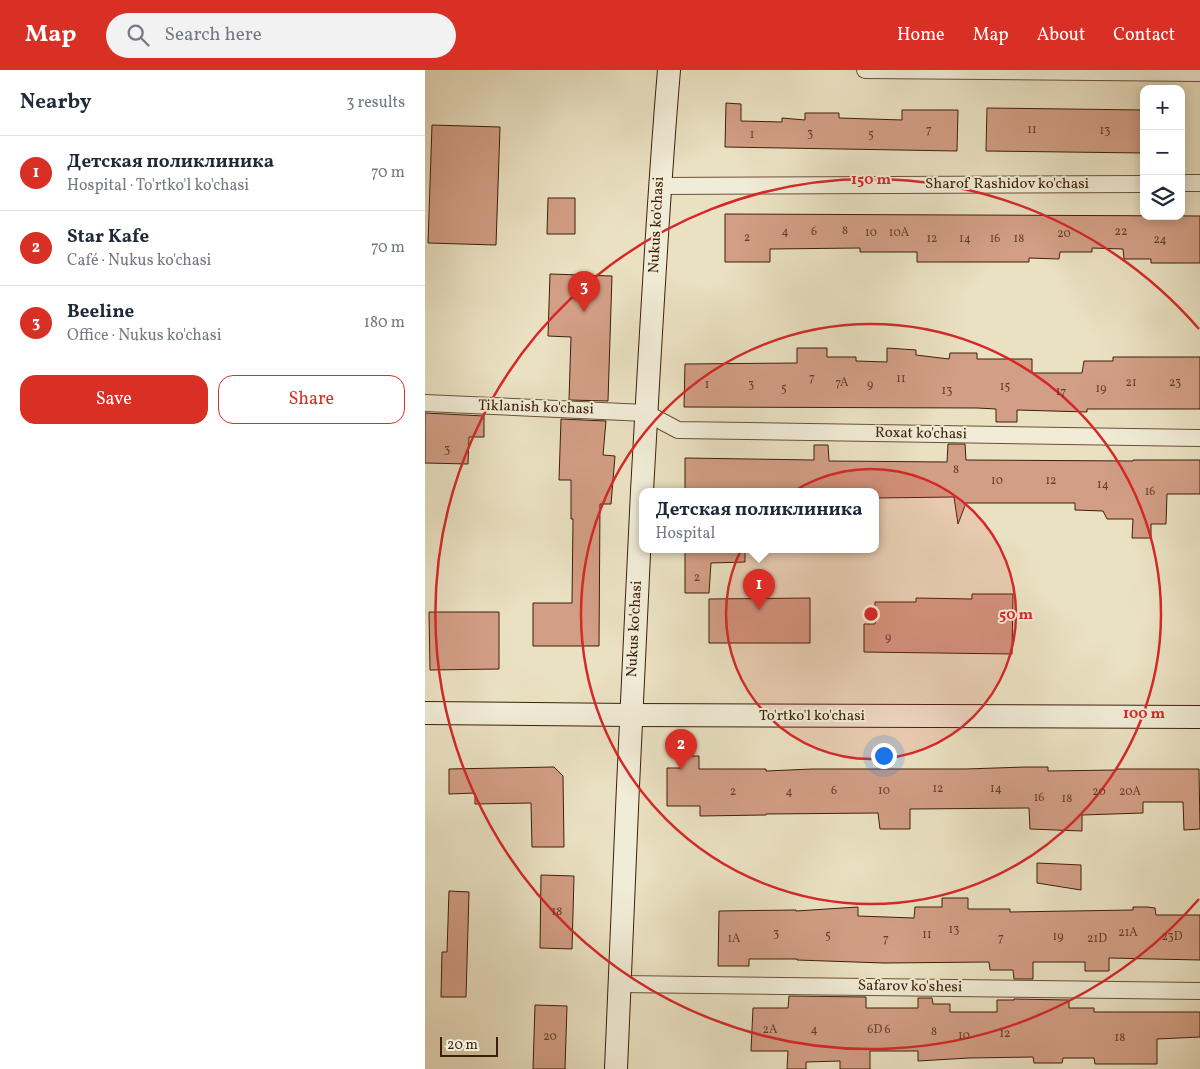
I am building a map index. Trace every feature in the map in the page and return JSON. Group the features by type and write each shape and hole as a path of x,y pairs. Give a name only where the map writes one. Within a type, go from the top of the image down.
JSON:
{"main road":[{"name":"Nukus ko'chasi","path":"642,488 659,186 669,70"},
{"name":"Nukus ko'chasi","path":"616,1069 639,553"},
{"name":"To'rtko'l ko'chasi","path":"425,713 1200,717"}],"street":[{"path":"865,70 1200,73"},
{"path":"1185,184 1200,183"},
{"name":"Sharof Rashidov ko'chasi","path":"659,186 1140,184"},
{"name":"Tiklanish ko'chasi","path":"425,403 646,413"},
{"name":"Roxat ko'chasi","path":"646,413 678,430 1200,438"},
{"name":"Safarov ko'shesi","path":"620,984 1200,991"}],"building":[{"path":"726,103 741,104 741,121 782,122 782,118 805,120 805,113 839,113 839,118 902,120 902,110 958,110 957,151 725,147"},
{"path":"987,108 1140,110 1140,153 986,151"},
{"path":"432,125 500,127 496,245 428,243"},
{"path":"548,198 575,198 575,234 547,234"},
{"path":"725,214 1140,216 1140,220 1185,220 1185,216 1200,216 1200,263 1151,263 1151,259 1124,259 1123,249 1092,248 1092,252 1060,252 1059,259 1029,258 1029,262 917,262 917,252 860,252 860,248 770,249 770,262 725,262"},
{"path":"550,274 612,276 608,401 569,400 571,337 548,336"},
{"path":"797,348 827,348 827,357 856,357 856,361 887,362 887,348 916,350 916,355 949,359 950,353 977,353 977,359 1032,359 1032,373 1082,373 1084,361 1113,361 1113,357 1200,357 1200,409 1087,409 1087,412 1017,410 1017,422 996,422 996,409 977,408 684,407 685,364 797,363"},
{"path":"425,413 484,416 484,437 469,437 468,464 425,463"},
{"path":"561,419 606,421 603,455 615,456 611,504 600,504 599,646 533,646 533,603 572,603 573,519 571,519 571,480 559,480"},
{"path":"948,444 965,444 966,460 1200,460 1200,494 1167,494 1166,524 1151,524 1151,538 1132,538 1133,519 1107,519 1103,511 1075,510 1075,503 966,503 958,524 954,497 879,498 879,488 685,488 685,458 814,460 814,445 828,445 829,461 947,462"},
{"path":"685,553 745,553 745,562 711,563 709,593 685,593"},
{"path":"972,594 1013,594 1012,654 864,652 864,624 875,624 875,602 916,602 916,598 972,599"},
{"path":"810,598 810,643 709,643 709,599"},
{"path":"429,612 499,612 499,669 430,670"},
{"path":"680,756 699,756 699,769 766,769 766,771 1025,767 1048,767 1048,771 1199,769 1200,829 1184,830 1183,802 1143,802 1143,813 1082,815 1082,831 1030,829 1029,808 910,809 910,829 880,829 878,813 700,816 700,806 667,806 667,768 680,768"},
{"path":"554,767 563,776 564,847 532,847 531,803 475,804 475,793 449,794 449,769"},
{"path":"1037,863 1081,865 1081,890 1037,883"},
{"path":"541,875 574,876 572,949 540,948"},
{"path":"449,891 469,892 466,997 441,997 442,952 447,952"},
{"path":"942,898 968,898 968,909 1010,909 1010,912 1133,910 1133,907 1147,907 1155,908 1156,915 1200,915 1200,960 1109,958 1109,971 1085,971 1085,962 1033,962 1033,979 1014,979 1013,970 990,970 989,962 884,963 749,959 749,966 718,966 719,911 796,911 858,907 858,916 914,918 915,907 942,907"},
{"path":"789,996 866,997 866,1008 918,1008 918,998 932,998 933,1004 950,1004 950,1012 997,1012 997,1000 1014,999 1069,1000 1069,1008 1094,1008 1094,1012 1200,1012 1200,1037 1157,1039 1157,1064 1095,1064 1094,1058 1063,1058 1062,1063 1034,1063 1033,1057 918,1061 918,1051 870,1051 870,1069 840,1069 840,1061 806,1062 806,1069 787,1069 788,1051 751,1051 753,1008 788,1008"},
{"path":"535,1005 567,1006 565,1069 533,1069"}],"place":[{"name":"Beeline","path":"584,312"},
{"name":"Детская поликлиника","path":"759,610"},
{"name":"Star Kafe","path":"681,770"}]}
